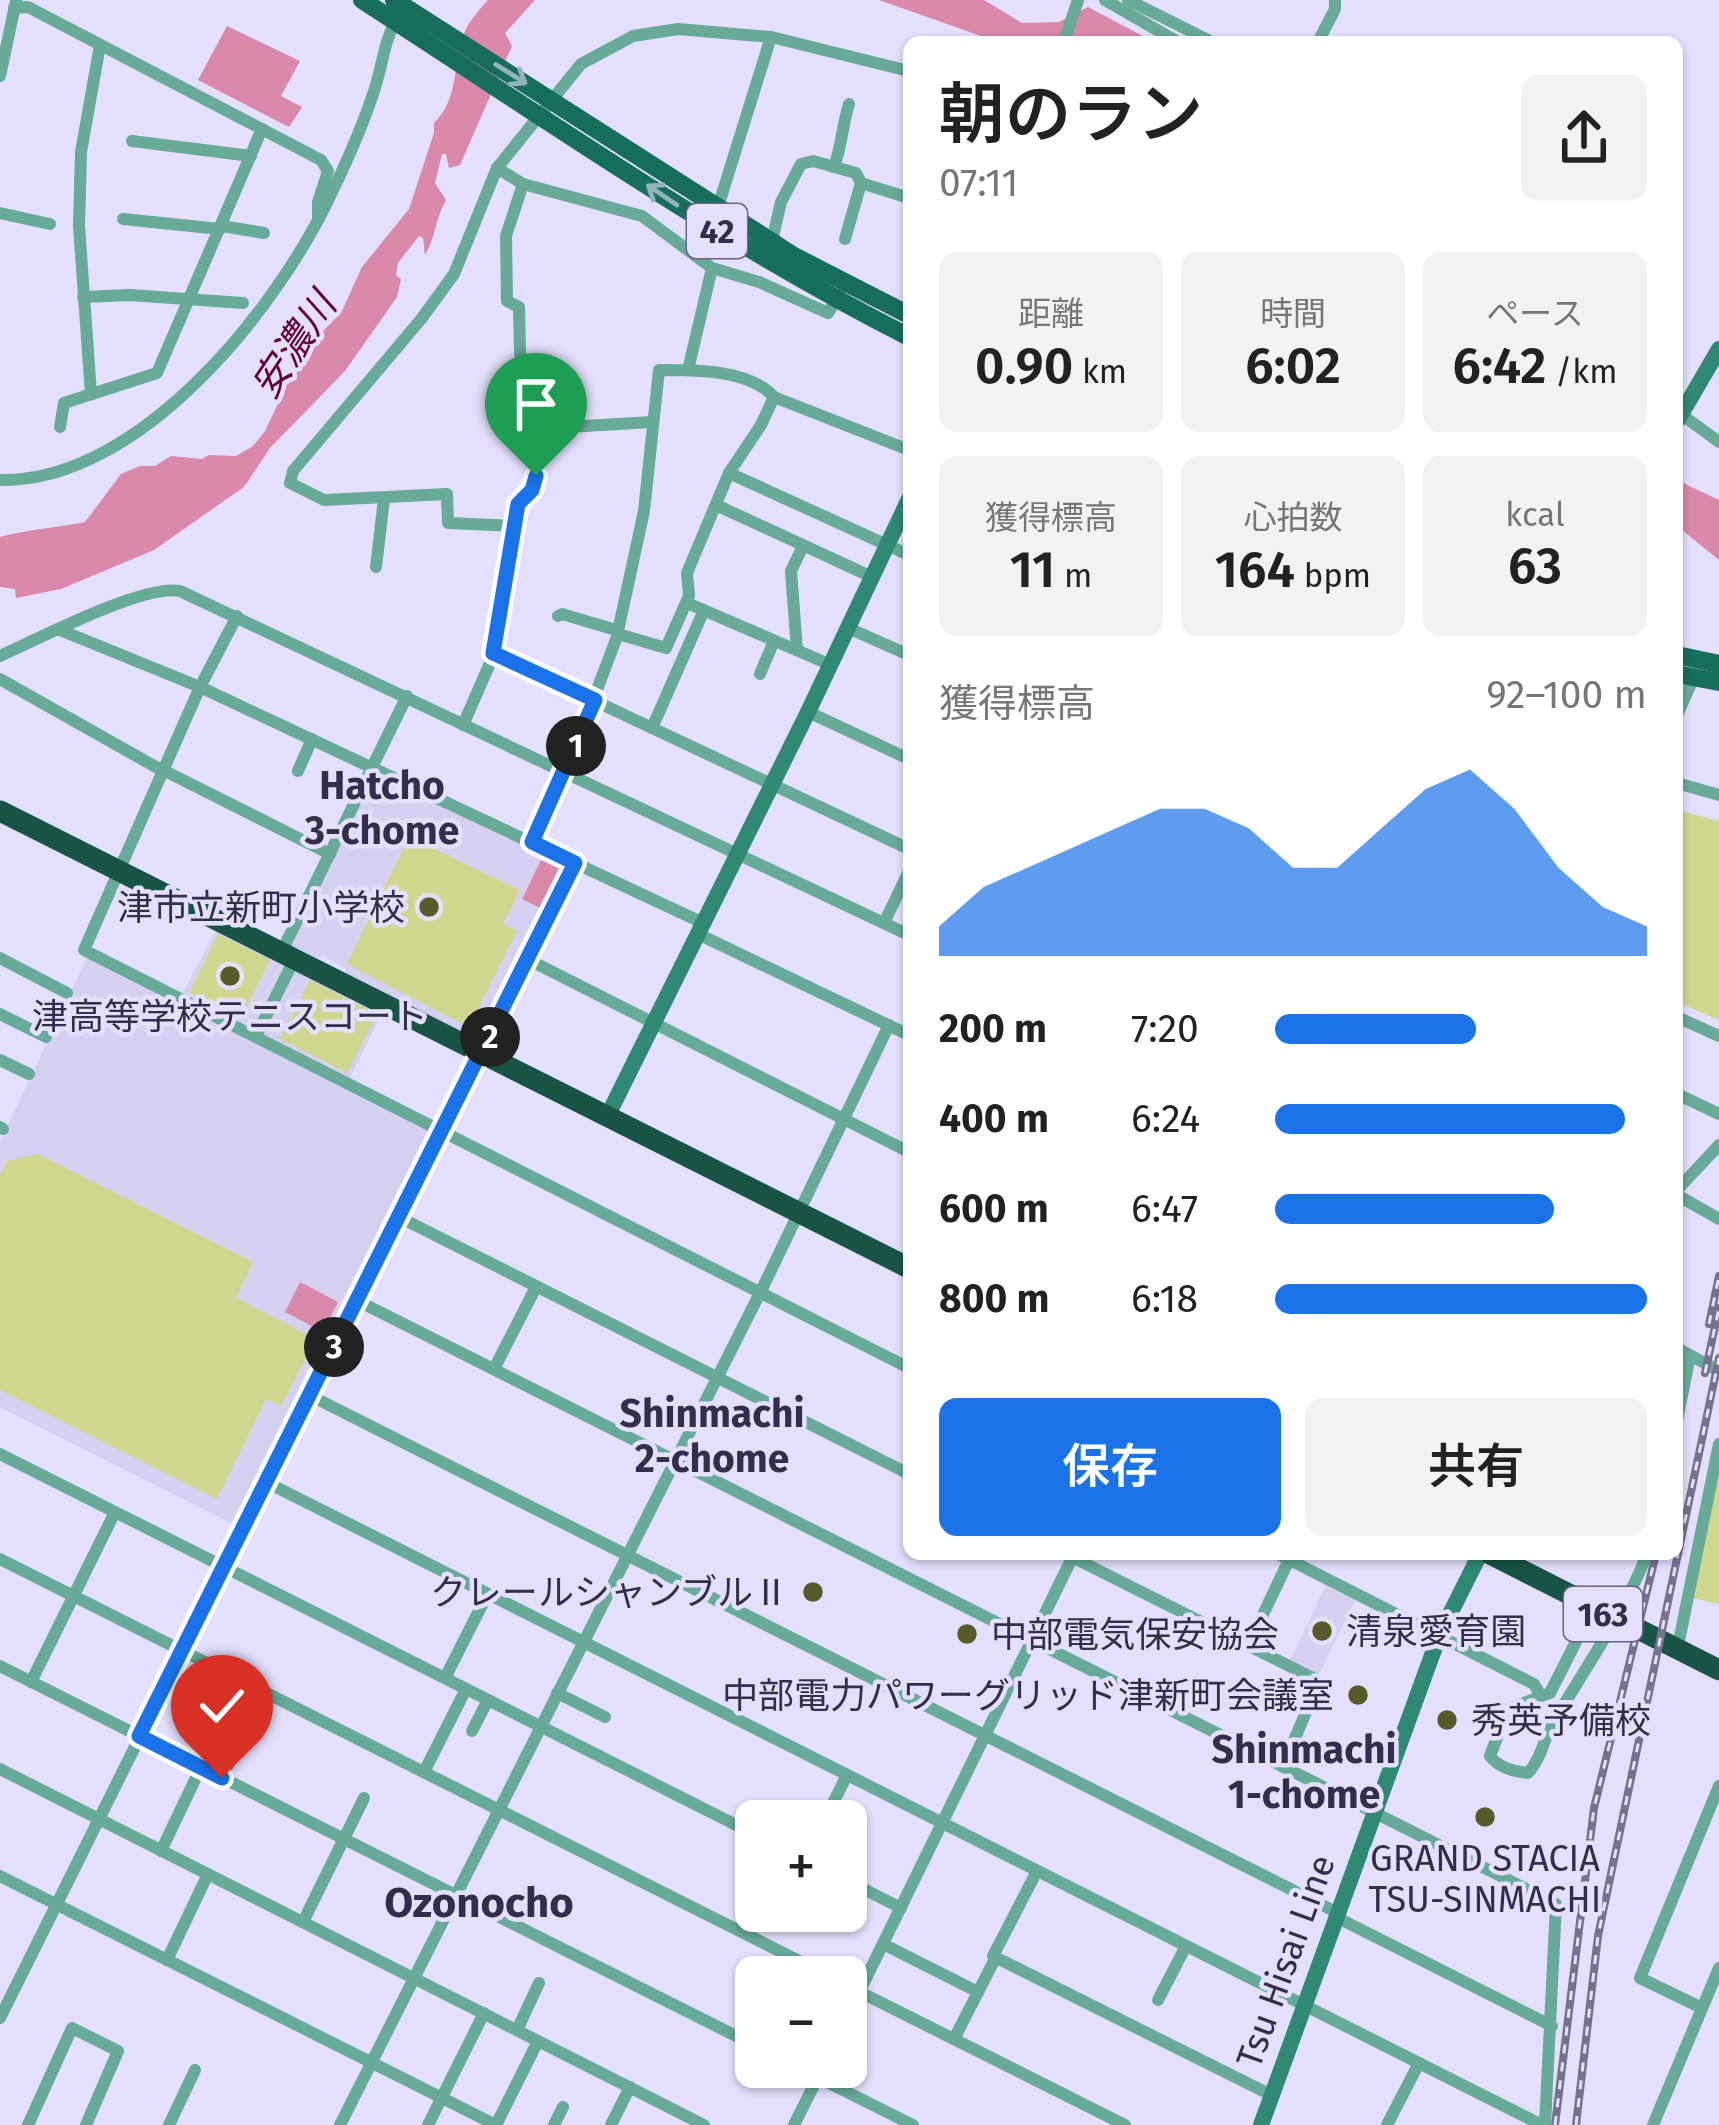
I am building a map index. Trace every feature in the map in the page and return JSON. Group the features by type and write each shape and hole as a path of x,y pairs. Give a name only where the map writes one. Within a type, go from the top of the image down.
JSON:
{"highway":[{"path":"0,811 903,1262"},
{"name":"163","path":"1501,1560 1719,1670"}],"main road":[{"name":"42","path":"362,0 401,7 711,227 842,292 903,313"},
{"name":"42","path":"544,106 718,207 903,333"},
{"path":"1683,402 1719,349"},
{"path":"608,1115 903,512"},
{"path":"1683,656 1719,664"},
{"path":"1686,675 1719,682"},
{"name":"Tsu Hisai Line","path":"1261,2125 1438,1636 1477,1560"}],"street":[{"path":"1066,36 1078,0"},
{"path":"1106,0 1168,36"},
{"path":"1128,0 1200,36"},
{"path":"1321,36 1335,0"},
{"path":"0,76 11,7 28,7 321,160 328,171 318,219"},
{"path":"0,480 32,479 69,468 126,438 176,404 254,314 318,219 365,114 383,48 401,7"},
{"path":"513,526 448,523 447,494 324,500 290,483 293,471 422,319 454,274 496,168 544,106 580,64 633,36 678,28 771,38 903,70"},
{"path":"718,207 771,38"},
{"path":"91,394 79,226 81,152 100,45"},
{"path":"834,167 849,104"},
{"path":"60,428 64,403 157,374 262,129"},
{"path":"132,140 251,156"},
{"path":"772,242 781,202 801,164 814,161 856,173 861,183 845,239"},
{"path":"496,168 523,184 642,215 712,268 759,282 828,313 842,292"},
{"path":"861,183 903,196"},
{"path":"463,724 493,653 518,504 532,490 536,476 518,307 507,301 506,236 523,184"},
{"path":"0,214 50,224"},
{"path":"123,219 264,233"},
{"path":"688,370 712,268"},
{"path":"83,297 130,295 243,303"},
{"path":"532,842 566,772 618,632 646,499 659,370 688,370 758,384 774,397 903,448"},
{"path":"558,616 666,648 687,603 687,573 729,472 774,397"},
{"path":"1683,402 1719,442"},
{"path":"533,429 652,422"},
{"path":"729,472 903,552"},
{"path":"376,567 385,499"},
{"path":"716,506 872,577"},
{"path":"797,650 791,571 803,546"},
{"path":"0,656 108,609 172,589 903,932"},
{"path":"687,603 830,665"},
{"path":"652,728 704,610"},
{"path":"78,966 200,686 237,616"},
{"path":"848,628 903,652"},
{"path":"59,630 200,686 532,842 903,1032"},
{"path":"760,674 774,641"},
{"path":"493,653 903,846"},
{"path":"0,679 163,771 330,854"},
{"path":"256,1036 330,854 407,696"},
{"path":"808,712 903,756"},
{"path":"298,771 312,739"},
{"path":"1683,785 1719,795"},
{"path":"0,2018 575,863"},
{"path":"884,923 903,884"},
{"path":"86,951 903,1365"},
{"path":"0,958 68,993"},
{"path":"529,960 903,1149"},
{"path":"0,1013 46,1037"},
{"path":"1683,1020 1719,1036"},
{"path":"340,2125 800,1214 889,1025"},
{"path":"0,1060 29,1074"},
{"path":"1683,1097 1719,1114"},
{"path":"1683,1175 1719,1145"},
{"path":"1683,1197 1719,1220"},
{"path":"399,1217 903,1471"},
{"path":"494,1369 536,1288"},
{"path":"266,1482 1544,2125 1556,1904 358,1300"},
{"path":"1683,1352 1719,1370"},
{"path":"1683,1390 1690,1356"},
{"path":"309,1395 1552,2026"},
{"path":"1677,1651 1719,1444"},
{"path":"0,1454 735,1824"},
{"path":"31,1682 115,1512"},
{"path":"0,1559 789,1956"},
{"path":"867,1977 1069,1560"},
{"path":"1081,1560 1319,1682 1283,1767"},
{"path":"1248,1646 1280,1560"},
{"path":"1290,1560 1534,1684 1541,1696"},
{"path":"1603,1614 1572,1696 1551,1726 1534,1768 1518,1772 1495,1763 1491,1748 1508,1709 1550,1693 1603,1614 1643,1560"},
{"path":"445,1678 487,1595"},
{"path":"0,1666 735,2035"},
{"path":"424,1772 466,1689"},
{"path":"222,1778 264,1692"},
{"path":"557,1693 604,1717"},
{"path":"472,1731 488,1700"},
{"path":"161,1851 201,1767"},
{"path":"0,1769 704,2125"},
{"path":"834,1800 847,1775"},
{"path":"1702,2008 1640,1978 1719,1786"},
{"path":"303,1922 364,1798"},
{"path":"1037,1871 993,1956 1271,2095"},
{"path":"167,1960 208,1874"},
{"path":"0,1876 496,2125 538,2041"},
{"path":"867,1891 901,1908"},
{"path":"883,1944 978,1992"},
{"path":"1158,2000 1186,1946"},
{"path":"954,2039 996,1958"},
{"path":"1653,2125 1719,1969"},
{"path":"517,2030 539,1984"},
{"path":"867,1995 1125,2125"},
{"path":"428,2125 484,2013"},
{"path":"28,2125 72,2028 118,2050 86,2125"},
{"path":"1387,2125 1419,2063"},
{"path":"170,2125 195,2070"},
{"path":"611,2125 630,2087"},
{"path":"794,2125 812,2088"},
{"path":"848,2088 913,2125"},
{"path":"554,2125 563,2107"},
{"path":"665,2125 673,2109"}],"shaded area":[{"path":"488,0 535,0 505,33 512,46 460,165 449,168 442,154 435,183 446,200 425,255 419,236 398,263 397,297 345,371 270,448 244,487 154,550 61,589 16,598 15,589 0,587 0,537 85,522 121,474 140,466 155,466 171,456 236,456 253,446 293,372 341,313 362,267 409,209 434,123 452,92 465,31"},
{"path":"879,0 984,0 1022,23 1059,22 1088,7 1143,36 981,36"},
{"path":"227,26 300,61 281,96 302,107 289,127 198,80"},
{"path":"1683,483 1719,500 1719,560 1683,531"},
{"name":"津市立新町小学校","path":"378,775 568,865 484,1039 346,973 344,967 323,956 290,945"},
{"path":"541,860 561,869 542,909 522,899"},
{"path":"218,927 384,1009 350,1078 182,994"},
{"path":"87,958 436,1132 237,1526 0,1407 0,1142"},
{"path":"300,1282 338,1302 323,1332 285,1312"},
{"name":"清泉愛育園","path":"1325,1586 1355,1600 1318,1677 1289,1663"}],"green space":[{"path":"1683,812 1719,821 1719,1020 1683,1005"},
{"path":"409,837 520,890 503,924 517,931 469,1027 347,964"},
{"name":"津高等学校テニスコート","path":"218,934 270,960 241,1018 189,993"},
{"name":"津高等学校テニスコート","path":"310,980 377,1014 347,1073 280,1039"},
{"path":"38,1154 253,1262 236,1298 316,1339 281,1406 266,1399 217,1499 0,1390 0,1175 7,1161"},
{"path":"1719,1481 1719,1604 1692,1598"}],"railway":[{"path":"1709,1324 1719,1276"},
{"path":"1705,1373 1719,1308"},
{"path":"1683,1530 1719,1358"},
{"path":"1555,2125 1594,1808 1655,1560"},
{"path":"1576,2125 1598,1936 1677,1560"}],"place":[{"name":"津市立新町小学校","path":"429,907"},
{"name":"津高等学校テニスコート","path":"230,976"},
{"name":"クレールシャンブルⅡ","path":"813,1592"},
{"name":"清泉愛育園","path":"1322,1631"},
{"name":"中部電気保安協会","path":"967,1634"},
{"name":"中部電力パワーグリッド津新町会議室","path":"1358,1695"},
{"name":"秀英予備校","path":"1447,1720"},
{"name":"GRAND STACIA TSU-SINMACHI","path":"1485,1817"}],"district":[{"name":"Hatcho 3-chome","path":"382,808"},
{"name":"Shinmachi 2-chome","path":"712,1436"},
{"name":"Shinmachi 1-chome","path":"1304,1772"},
{"name":"Ozonocho","path":"479,1902"}],"route":[{"path":"222,1778 139,1736 575,863 532,842 595,700 493,653 518,504 532,490 536,476"}],"water label":[{"name":"安濃川","path":"293,345"}]}
